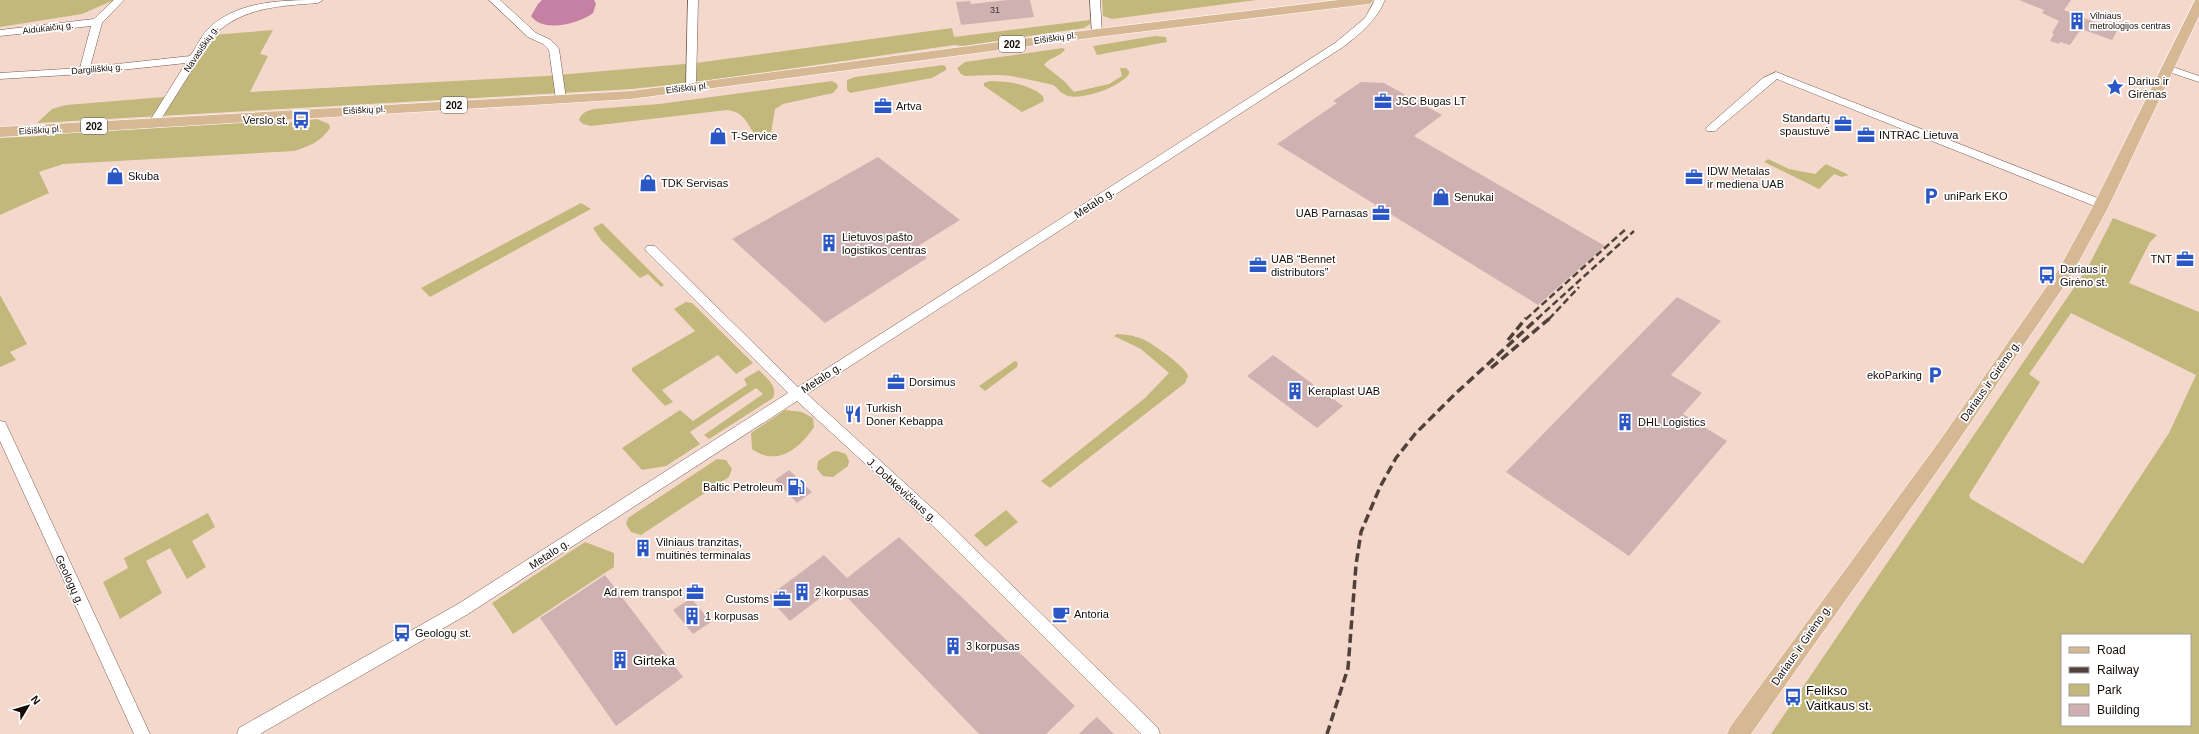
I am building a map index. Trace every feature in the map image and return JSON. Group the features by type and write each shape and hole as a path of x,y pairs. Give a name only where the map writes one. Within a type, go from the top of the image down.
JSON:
{"main road":[{"name":"Eišiškių pl.","path":"0,132 631,95 1097,33 1369,0"},
{"name":"Dariaus ir Girėno g.","path":"1738,734 1944,448 2061,279 2102,204 2199,3"}],"street":[{"path":"84,71 97,22 119,0"},
{"name":"Navasiškių g.","path":"154,122 210,32 219,22 226,18 262,7 318,0"},
{"path":"494,0 532,35 551,45 554,49 561,100"},
{"path":"692,87 693,0"},
{"path":"1095,0 1097,33"},
{"name":"Metalo g.","path":"245,734 463,609 1339,45 1363,26 1376,10 1380,0"},
{"name":"Aidukaičių g.","path":"0,33 97,22"},
{"name":"Dargiliškių g.","path":"0,76 84,71 193,59"},
{"path":"2168,68 2199,78"},
{"path":"1711,129 1767,80 1776,75 1863,111 2102,204"},
{"name":"J. Dobkevičiaus g.","path":"651,249 797,393 938,522 1152,734"},
{"name":"Geologų g.","path":"0,426 142,734"}],"green space":[{"path":"0,0 114,0 82,14 0,27"},
{"path":"1102,0 1256,0 1112,19 1103,16"},
{"path":"1090,20 1090,24 1084,28 690,83 631,89 37,123 52,109 66,105 176,96 212,35 273,30 260,54 268,56 250,92 546,76 696,63 952,28 954,37"},
{"path":"1155,36 1166,37 1167,42 1097,55 1093,46"},
{"path":"1063,48 1065,50 1063,52 1049,60 1044,65 1064,81 1074,92 1109,84 1122,76 1120,68 1126,68 1129,71 1129,74 1110,88 1092,94 1075,97 1066,95 1051,84 1005,75 965,76 961,74 957,68 965,62"},
{"path":"943,65 946,67 946,70 932,78 850,93 847,90 847,80 855,77"},
{"path":"832,81 837,84 838,87 833,93 783,104 775,109 771,133 763,138 756,136 738,113 727,110 591,126 583,124 579,120 580,117 587,111 594,109 659,104"},
{"path":"990,81 1025,86 1043,96 1044,101 1022,112 984,86 984,83"},
{"path":"317,119 329,124 330,128 319,140 294,151 63,164 39,172 49,193 0,215 0,138 40,136 60,132 271,120 287,123"},
{"path":"1768,159 1789,169 1815,174 1826,164 1849,175 1842,177 1834,174 1819,189 1764,162"},
{"path":"581,203 591,209 430,297 421,288"},
{"path":"2113,218 2157,235 2150,242 2129,283 2199,312 2199,734 1771,734 2088,267","holes":["2071,313 2196,375 2169,433 2083,564 1971,499 1969,495 2040,382 2029,374"]},
{"path":"602,223 664,285 661,287 648,274 640,278 601,240 593,228"},
{"path":"0,295 27,344 10,352 16,360 0,367"},
{"path":"686,302 692,303 753,363 736,374 718,355 662,390 673,402 665,406 632,371 632,368 695,331 674,309"},
{"path":"1117,334 1135,336 1145,340 1162,351 1186,372 1188,376 1185,383 1050,488 1041,481 1145,398 1169,373 1141,349 1114,336"},
{"path":"1015,361 1018,363 1017,367 985,391 979,386"},
{"path":"759,370 773,386 773,398 709,439 704,435 763,394 756,388 690,432 700,444 666,466 642,470 622,448 680,410 693,421 747,385 744,379"},
{"path":"785,410 802,412 813,418 814,427 808,435 794,448 779,456 761,454 752,449 751,433"},
{"path":"837,451 846,454 849,461 848,466 833,477 823,476 817,469 818,461 832,452"},
{"path":"717,459 726,460 732,469 729,477 641,535 631,532 626,524 628,518"},
{"path":"1006,510 1018,522 986,547 974,535"},
{"path":"208,513 215,527 192,541 206,567 187,579 170,548 146,561 162,593 120,619 103,582 128,568 124,558"},
{"path":"585,542 614,553 614,567 513,634 492,603"}],"shaded area":[{"path":"542,0 594,0 596,4 593,13 587,17 570,23 552,25 543,24 536,21 531,16"}],"building":[{"path":"1008,0 1030,0 1034,17 961,25 956,2 970,1 971,4"},
{"name":"Vilniaus metrologijos centras","path":"2019,0 2071,0 2064,10 2117,31 2112,40 2081,29 2070,45 2060,42 2059,44 2050,41 2054,34 2052,33 2059,21 2042,13 2044,10"},
{"name":"Senukai","path":"1361,82 1384,83 1442,115 1414,136 1605,246 1538,305 1277,144 1337,103 1333,101"},
{"name":"Lietuvos pašto logistikos centras","path":"878,157 960,220 915,248 927,258 825,323 732,239"},
{"name":"DHL Logistics","path":"1677,297 1721,321 1671,375 1702,393 1683,414 1727,441 1629,556 1506,472"},
{"name":"Keraplast UAB","path":"1273,355 1343,406 1317,428 1247,376"},
{"name":"Baltic Petroleum","path":"789,470 812,492 797,503 775,480"},
{"name":"3 korpusas","path":"899,537 1075,706 1046,734 979,734 836,586 790,621 768,597 824,555 847,578"},
{"name":"Girteka","path":"605,575 683,677 616,726 540,618"},
{"name":"1 korpusas","path":"691,598 711,622 693,634 673,610"},
{"path":"1097,717 1114,734 1079,734 1091,722"}],"railway":[{"path":"1526,319 1627,228"},
{"path":"1537,319 1634,231"},
{"path":"1550,318 1579,287"},
{"path":"1508,340 1526,318"},
{"path":"1327,734 1348,668 1356,565 1361,532 1380,487 1396,458 1415,434 1454,395 1538,318"},
{"path":"1491,368 1550,318"}],"place":[{"name":"Vilniaus metrologijos centras","path":"2077,21"},
{"name":"Darius ir Girėnas","path":"2115,87"},
{"name":"JSC Bugas LT","path":"1383,101"},
{"name":"Artva","path":"883,106"},
{"name":"Verslo st.","path":"301,120"},
{"name":"Standartų spaustuvė","path":"1843,124"},
{"name":"INTRAC Lietuva","path":"1866,135"},
{"name":"T-Service","path":"718,136"},
{"name":"Skuba","path":"115,176"},
{"name":"IDW Metalas ir mediena UAB","path":"1694,177"},
{"name":"TDK Servisas","path":"648,183"},
{"name":"uniPark EKO","path":"1931,196"},
{"name":"Senukai","path":"1441,197"},
{"name":"UAB Parnasas","path":"1381,213"},
{"name":"Lietuvos pašto logistikos centras","path":"829,243"},
{"name":"TNT","path":"2185,259"},
{"name":"UAB “Bennet distributors”","path":"1258,265"},
{"name":"Dariaus ir Girėno st.","path":"2047,275"},
{"name":"ekoParking","path":"1935,375"},
{"name":"Dorsimus","path":"896,382"},
{"name":"Keraplast UAB","path":"1295,391"},
{"name":"Turkish Doner Kebappa","path":"853,414"},
{"name":"DHL Logistics","path":"1625,422"},
{"name":"Baltic Petroleum","path":"796,487"},
{"name":"Vilniaus tranzitas, muitinės terminalas","path":"643,548"},
{"name":"Ad rem transpot","path":"695,592"},
{"name":"2 korpusas","path":"802,592"},
{"name":"Customs","path":"782,599"},
{"name":"Antoria","path":"1061,614"},
{"name":"1 korpusas","path":"692,616"},
{"name":"Geologų st.","path":"402,633"},
{"name":"3 korpusas","path":"953,646"},
{"name":"Girteka","path":"620,660"},
{"name":"Felikso Vaitkaus st.","path":"1793,697"}]}
